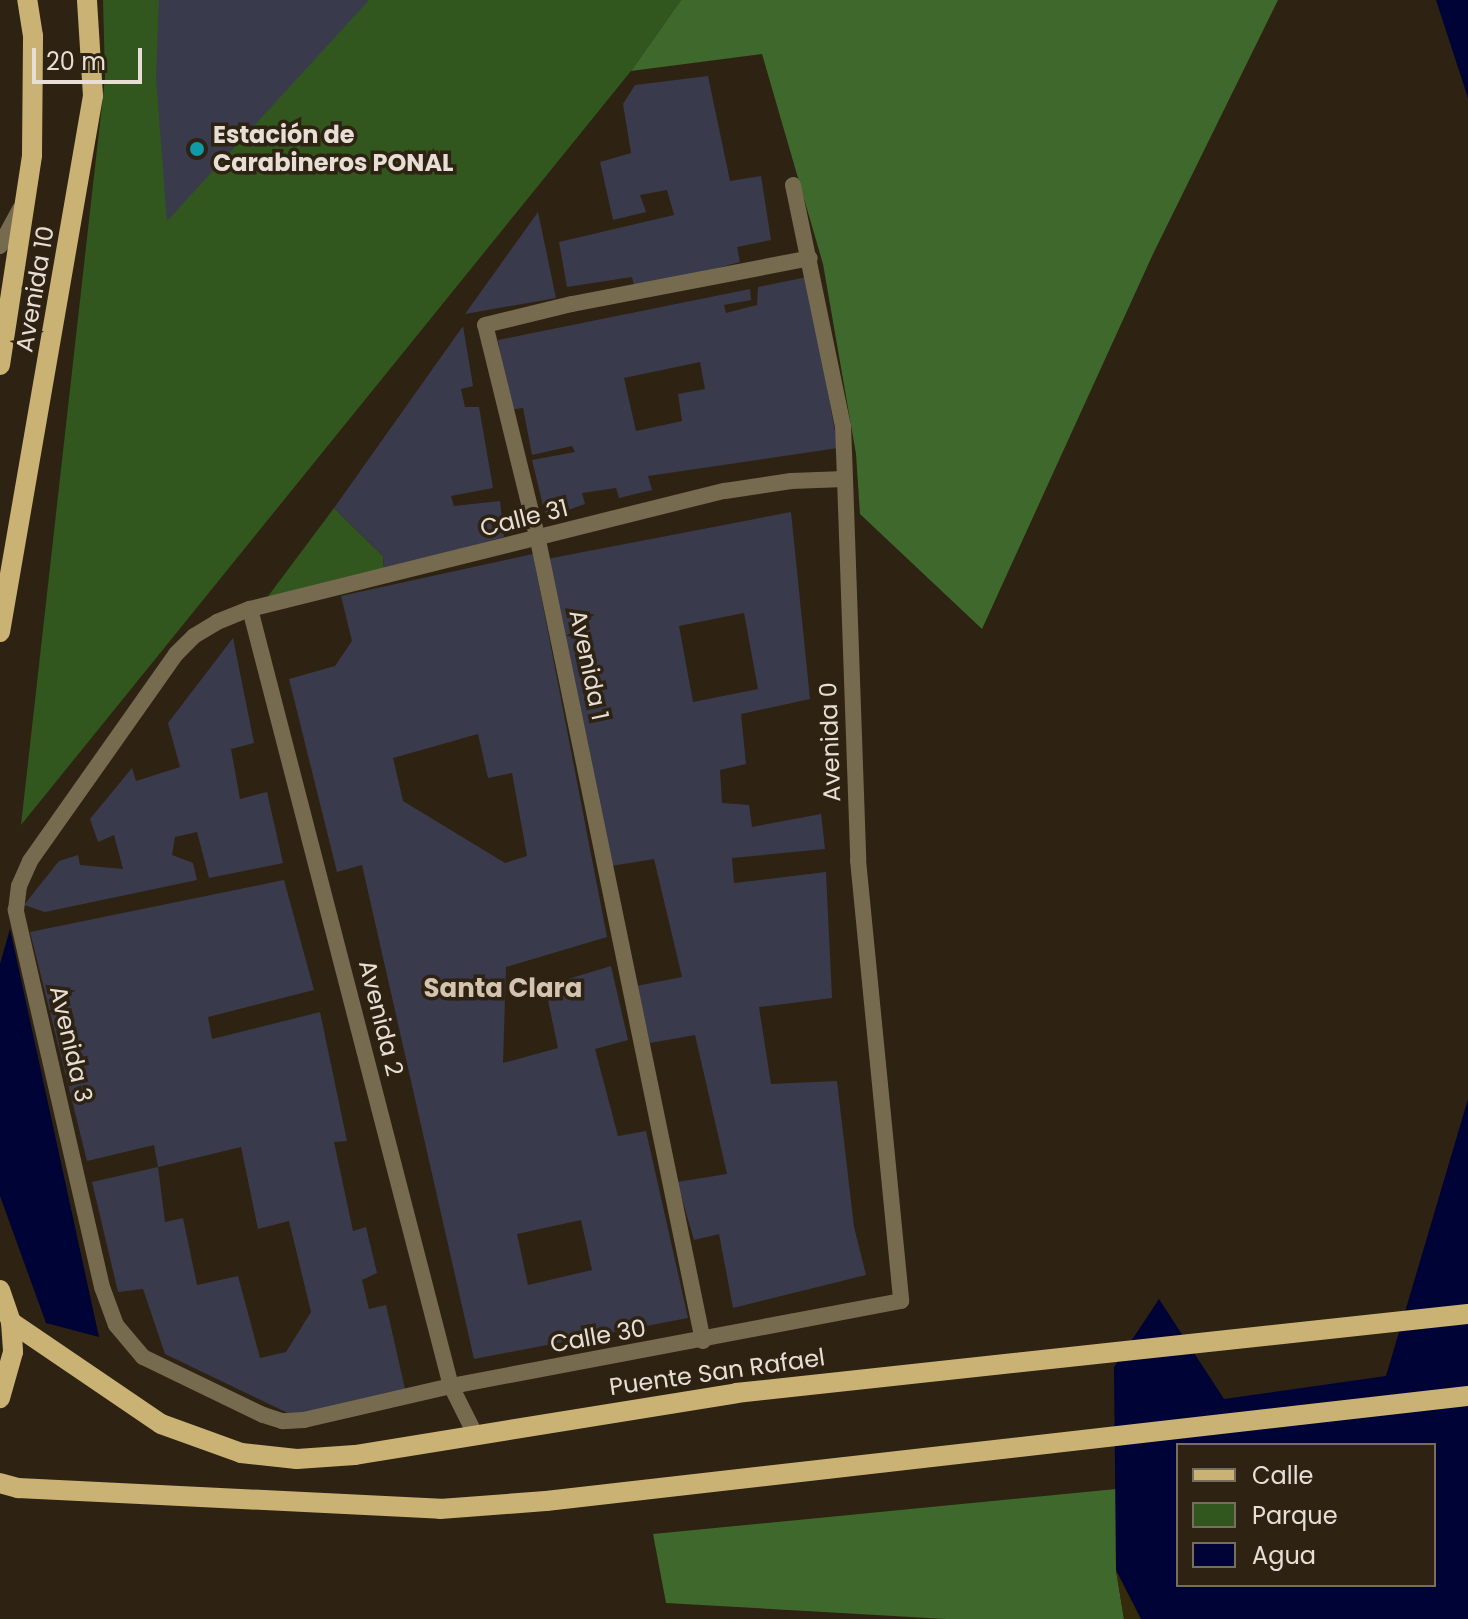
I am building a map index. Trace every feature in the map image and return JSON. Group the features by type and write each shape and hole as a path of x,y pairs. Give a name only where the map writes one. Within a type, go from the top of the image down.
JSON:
{"main road":[{"name":"Avenida 10","path":"0,365 9,249 29,193 33,36 27,0"},
{"name":"Avenida 10","path":"0,632 93,96 87,0"},
{"path":"0,1290 11,1322 11,1367 0,1398"},
{"name":"Puente San Rafael","path":"11,1322 161,1424 241,1453 297,1459 355,1455 736,1393 1468,1314"},
{"path":"0,1483 18,1488 440,1509 546,1501 1468,1396"}],"street":[{"name":"Avenida 0","path":"793,185 843,426 858,860 901,1301"},
{"name":"Avenida 1","path":"703,1341 538,540 485,325 572,304 810,258"},
{"name":"Calle 31","path":"217,622 250,609 538,540 725,491 791,481 845,479"},
{"name":"Avenida 2","path":"250,609 451,1386 476,1436"},
{"name":"Avenida 3","path":"217,622 194,636 176,654 39,848 19,886 16,910 102,1287 116,1325 143,1357 263,1415 282,1421 304,1420"},
{"name":"Calle 30","path":"304,1420 451,1386 703,1341 901,1301"}],"green space":[{"path":"103,0 681,0 631,71 21,825 105,78"},
{"path":"681,0 1278,0 1153,254 982,629 860,514 856,454 823,264 762,54 631,71"},
{"path":"334,508 383,556 384,569 266,599"},
{"path":"1116,1489 1116,1570 1124,1619 946,1619 666,1603 653,1534"}],"sand":[{"path":"1116,1570 1141,1619 1124,1619"}],"water":[{"path":"1436,0 1468,0 1468,99 1467,95"},
{"path":"10,929 99,1337 46,1323 0,1196 0,964"},
{"path":"1468,1099 1468,1619 1141,1619 1116,1570 1114,1367 1159,1299 1224,1399 1386,1376"}],"building":[{"name":"Estación de Carabineros PONAL","path":"159,0 369,0 167,221 156,77"},
{"path":"708,76 730,181 761,176 771,240 737,247 740,262 635,290 632,277 567,287 559,242 674,215 667,190 640,195 646,212 613,220 600,162 631,153 623,104 635,85"},
{"path":"538,212 556,298 465,314"},
{"path":"807,277 838,448 648,476 652,490 619,498 616,488 582,493 585,504 546,518 532,460 575,452 572,446 532,455 523,408 508,410 498,340 750,289 751,300 724,305 726,313 757,305 758,287","holes":["700,362 705,389 678,394 682,421 636,431 624,378"]},
{"path":"463,326 473,386 461,389 465,407 479,407 493,488 451,496 454,506 500,501 504,537 384,569 383,556 334,508"},
{"path":"791,512 810,699 741,714 746,764 720,770 722,803 749,805 752,827 821,814 825,849 732,858 734,883 826,872 832,998 759,1007 771,1084 837,1081 854,1227 866,1275 733,1308 719,1234 694,1240 677,1182 727,1174 695,1035 650,1043 636,986 682,977 654,859 611,866 547,559","holes":["744,613 758,689 693,702 679,626"]},
{"path":"533,554 607,937 506,967 503,1063 558,1048 545,986 611,966 628,1040 595,1049 618,1136 646,1131 688,1318 474,1359 362,865 337,872 289,679 335,666 352,641 341,596","holes":["478,734 488,778 512,773 527,856 505,863 403,801 393,758","581,1220 592,1270 528,1285 517,1234"]},
{"path":"233,638 254,743 231,749 240,799 267,792 283,863 209,878 197,832 175,837 172,855 193,863 197,880 45,912 24,905 59,861 78,855 80,865 123,869 114,835 98,842 90,819 132,768 136,781 180,767 168,723"},
{"path":"284,880 314,990 208,1017 212,1039 320,1012 347,1141 334,1142 353,1231 366,1227 377,1273 362,1280 369,1309 386,1305 405,1389 294,1416 165,1354 143,1289 118,1292 92,1182 158,1167 154,1145 87,1161 30,932","holes":["241,1147 258,1229 289,1221 311,1312 286,1352 260,1358 238,1276 197,1285 183,1218 165,1222 158,1167"]}],"place":[{"name":"Estación de Carabineros PONAL","path":"197,149"}],"district":[{"name":"Santa Clara","path":"503,989"}]}
